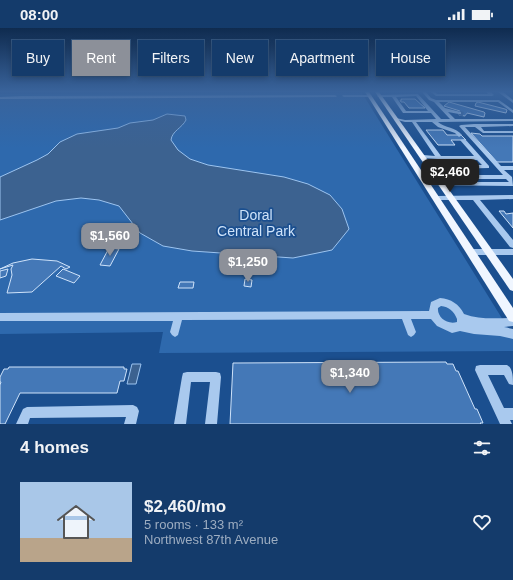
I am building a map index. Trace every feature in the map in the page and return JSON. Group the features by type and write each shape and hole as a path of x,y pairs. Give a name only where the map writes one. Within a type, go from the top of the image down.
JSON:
{"main road":[{"path":"379,110 513,317"},
{"path":"390,110 513,287"},
{"path":"385,120 396,119"}],"street":[{"path":"404,110 405,112 432,112 440,125 459,135"},
{"path":"444,110 453,120"},
{"path":"449,110 459,113"},
{"path":"466,115 476,123 483,132 513,132"},
{"path":"396,119 421,118 436,120"},
{"path":"396,119 413,121 453,120 513,125"},
{"path":"424,180 441,184 513,184 510,177 499,168 461,126 476,123 513,120"},
{"path":"413,121 444,165 450,167 487,167 463,140"},
{"path":"422,157 479,158"},
{"path":"499,168 513,168"},
{"path":"424,180 436,177 510,177"},
{"path":"436,198 513,197"},
{"path":"476,198 513,245"},
{"path":"471,252 513,252"},
{"path":"513,322 486,324 461,321 452,328 447,327 438,321 434,314 434,305 440,302 445,302 454,306 461,321 475,331 505,331 513,334"},
{"path":"0,316 434,314"},
{"path":"405,315 411,332"},
{"path":"175,332 178,316"},
{"path":"513,380 507,370 480,370 504,419 513,414"},
{"path":"180,424 187,377 216,377 211,424"},
{"path":"22,424 27,413 133,411 130,424"}],"green space":[{"name":"Doral Central Park","path":"0,110 373,110 513,336 513,351 159,353 163,332 0,334"}],"shaded area":[{"path":"167,114 185,116 186,120 173,134 171,140 178,150 190,159 208,165 284,177 308,184 330,195 342,209 349,229 332,250 293,258 192,251 163,246 140,233 119,206 99,200 81,198 56,201 0,220 0,177 48,154 60,142 77,134 118,128 130,123 153,120"},
{"path":"132,364 141,364 136,384 127,384"}],"building":[{"path":"458,110 479,110 485,113 484,117 467,113 465,116 459,115 460,111"},
{"path":"495,110 507,110 506,113"},
{"path":"426,130 443,130 447,135 461,135 466,140 451,140 455,145 438,145"},
{"path":"471,133 480,134 482,136 513,136 513,162 497,162"},
{"path":"499,211 504,211 506,214 513,213 513,228"},
{"path":"109,248 119,249 110,266 100,265"},
{"path":"32,259 57,261 70,267 66,269 61,266 32,292 7,293 13,265 0,269 13,263"},
{"path":"8,269 6,276 0,278 0,271"},
{"path":"63,269 80,276 74,283 56,276"},
{"path":"245,279 252,280 251,287 244,286"},
{"path":"180,282 194,282 193,288 178,288"},
{"path":"446,362 447,364 453,364 456,371 458,371 483,423 230,424 233,363"},
{"path":"9,367 124,367 124,369 127,369 124,381 120,381 117,393 20,393 5,424 0,424 0,377 4,369 8,369"}],"tunnel":[{"path":"459,113 466,115"}]}
